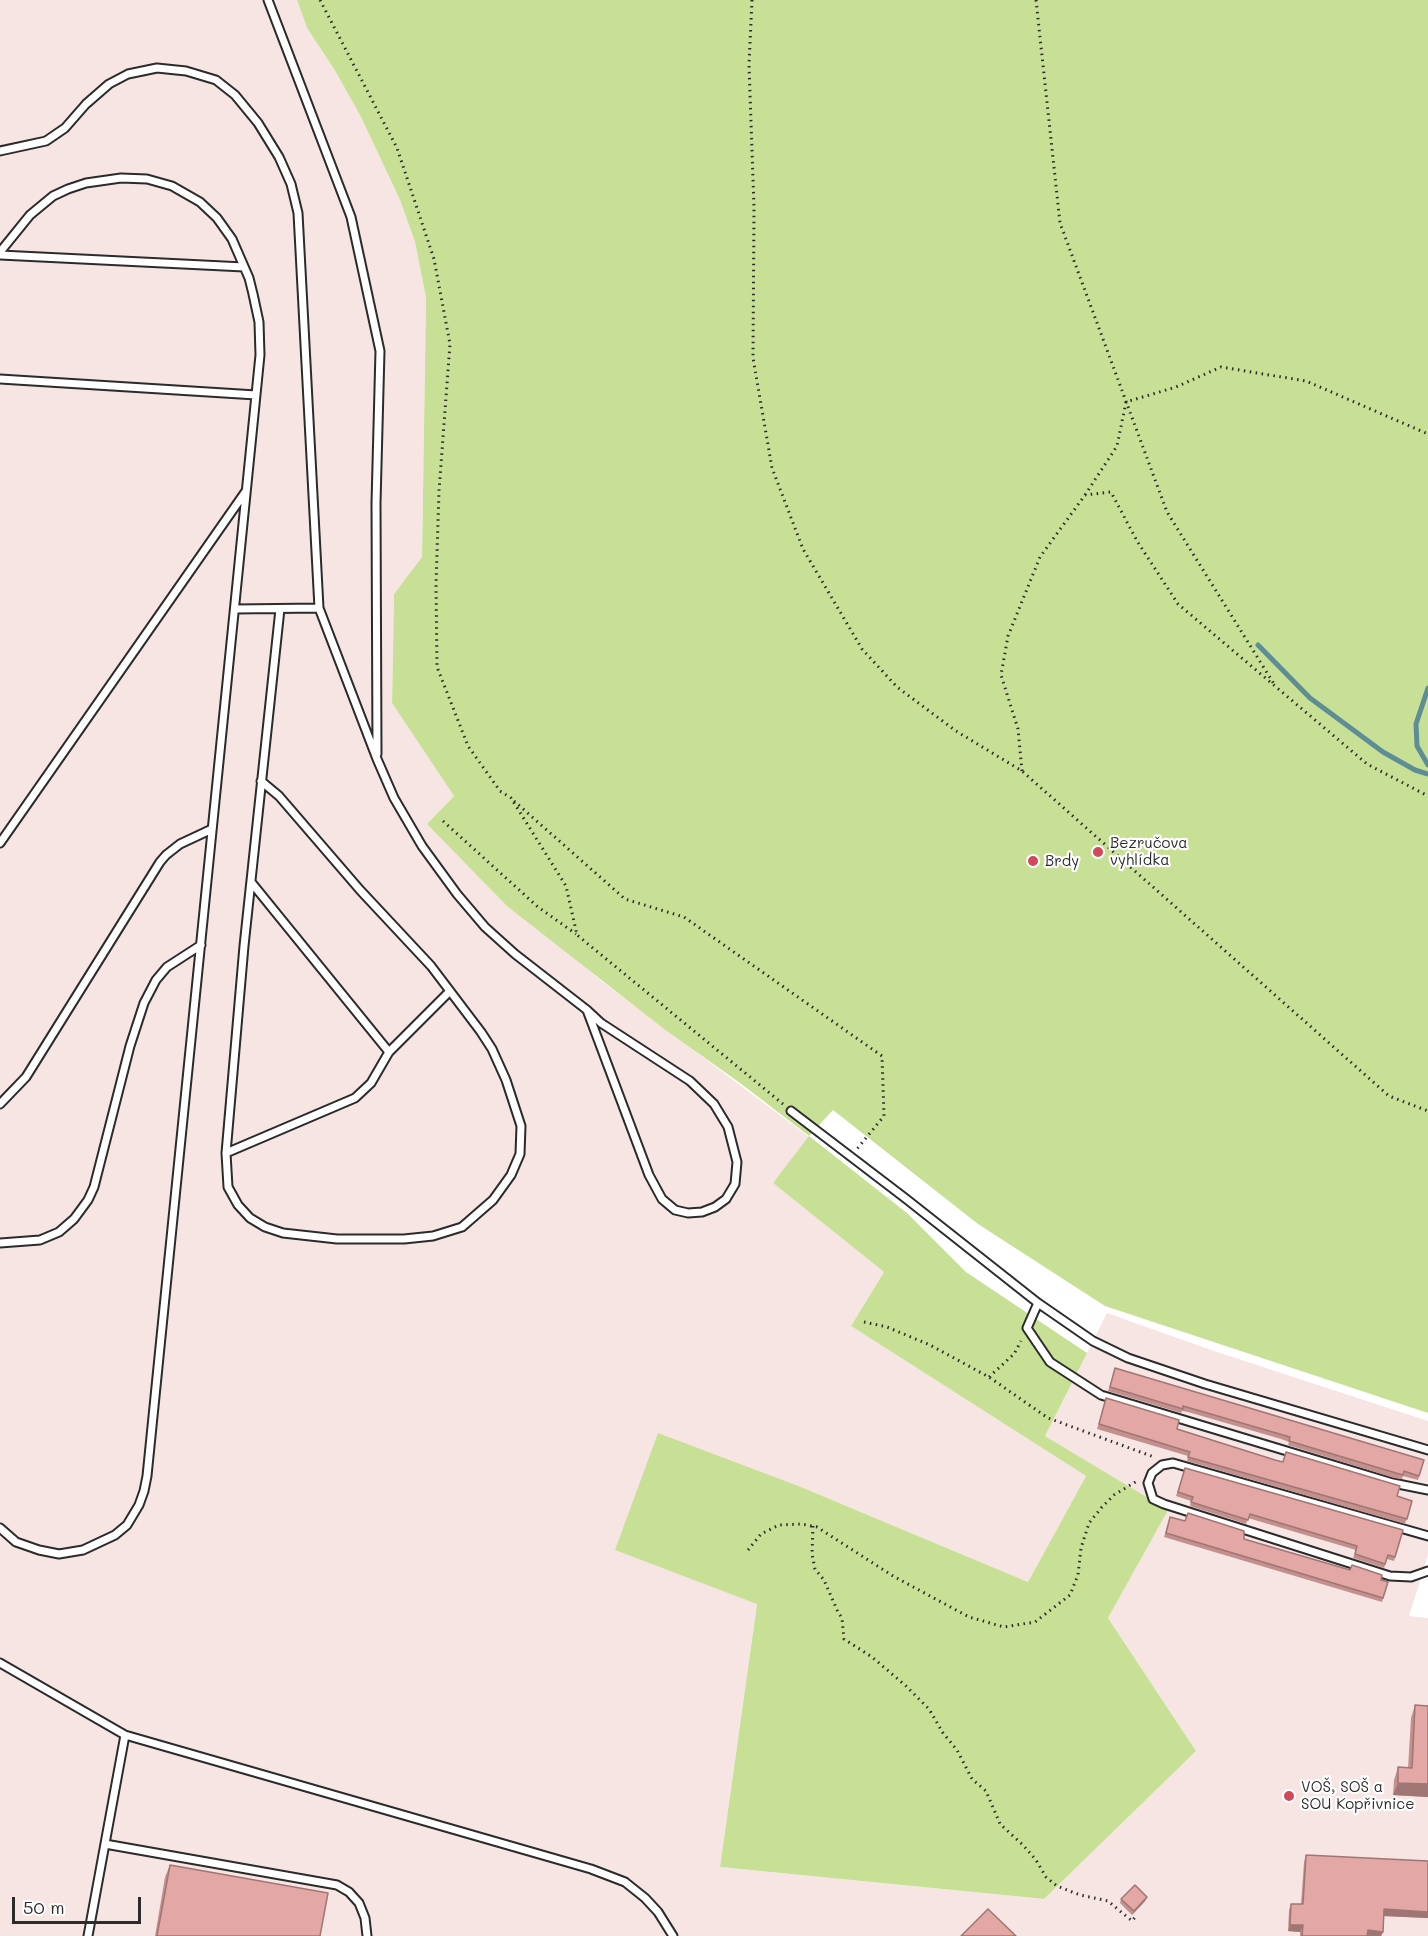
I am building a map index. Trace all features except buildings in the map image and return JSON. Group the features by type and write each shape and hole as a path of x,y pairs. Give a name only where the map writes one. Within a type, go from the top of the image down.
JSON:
{"lane":[{"path":"268,0 351,217 380,351 376,503 377,759"},
{"path":"0,151 33,145 52,138 65,128 99,91 128,74 149,69 186,71 216,80 235,95 258,123 279,158 291,184 298,213 319,608 377,759 394,798 433,863 485,927 515,954 586,1010 610,1029 690,1081 718,1109 733,1142 737,1156 737,1172 731,1192 715,1207 702,1212 688,1213 675,1210 662,1199 649,1175 586,1010"},
{"path":"0,254 30,215 53,196 86,183 134,177 162,182 186,192 200,202 228,232 253,294 259,322 260,355 147,1476 142,1498 134,1515 115,1535 83,1550 67,1553 48,1552 24,1545 8,1536 0,1528"},
{"path":"0,254 244,267"},
{"path":"0,379 256,394"},
{"path":"0,843 247,491"},
{"path":"235,609 319,608"},
{"path":"261,781 279,796 360,890 431,966 492,1049 514,1099 521,1132 520,1154 511,1175 493,1200 462,1227 445,1234 404,1239 337,1239 277,1231 250,1218 238,1205 228,1187 226,1153 261,781 280,609"},
{"path":"0,1104 26,1077 160,862 180,844 212,829"},
{"path":"251,882 389,1052"},
{"path":"0,1244 40,1240 59,1232 74,1219 88,1200 94,1187 130,1046 144,1003 156,980 167,967 201,945"},
{"path":"226,1153 356,1098 371,1083 389,1052 450,991"},
{"path":"791,1111 1038,1303 1094,1341 1128,1358 1205,1384 1428,1450"},
{"path":"1038,1303 1027,1328 1050,1362 1101,1395 1393,1483 1428,1490"},
{"path":"1428,1536 1173,1464 1162,1465 1152,1473 1148,1483 1153,1498 1164,1504 1390,1576 1411,1576 1428,1571"},
{"path":"0,1663 125,1735 591,1869 624,1882 645,1898 658,1912 673,1936"},
{"path":"88,1936 125,1735"},
{"path":"105,1844 337,1885 349,1892 359,1903 365,1918 367,1936"}],"path":[{"path":"320,0 397,148 434,259 450,344 439,491 436,584 437,667 468,746 500,791 511,798 625,899 684,917 882,1056 884,1116 850,1156"},
{"path":"752,0 749,65 754,207 753,358 772,468 803,549 862,650 897,687 956,731 1022,771 1389,1096 1428,1111"},
{"path":"1036,0 1060,223 1167,512 1277,688"},
{"path":"1126,402 1176,387 1221,367 1306,381 1428,434"},
{"path":"1022,771 1018,729 1001,675 1008,636 1040,557 1117,446 1126,402"},
{"path":"1085,495 1111,492 1137,541 1178,604 1367,764 1428,796"},
{"path":"511,798 566,886 578,935"},
{"path":"443,821 538,907 578,935 791,1111"},
{"path":"864,1322 887,1327 930,1345 989,1377 1048,1418 1173,1464"},
{"path":"989,1377 1014,1354 1027,1328"},
{"path":"748,1550 761,1534 779,1526 801,1524 813,1526 893,1576 969,1617 1004,1627 1035,1622 1070,1596 1078,1575 1081,1548 1089,1523 1114,1495 1152,1473"},
{"path":"813,1526 814,1569 824,1580 842,1618 844,1639 872,1657 929,1709 957,1750 972,1779 986,1791 1000,1824 1023,1845 1036,1860 1046,1877 1057,1886 1080,1895 1108,1901 1132,1921 1136,1916"}],"shaded area":[{"path":"0,0 297,0 307,28 360,115 400,200 415,242 426,298 422,557 394,594 392,703 454,796 427,824 599,979 809,1137 773,1183 884,1272 851,1326 1086,1476 1028,1582 801,1487 616,1550 757,1603 720,1867 1044,1899 1196,1751 1108,1618 1167,1510 1045,1436 1107,1313 1214,1351 1428,1421 1428,1555 1409,1616 1428,1618 1428,1936 0,1936"}],"green space":[{"path":"297,0 1428,0 1428,1413 1105,1306 978,1224 833,1110 809,1136 664,1029 507,906 427,824 454,796 392,703 394,594 422,557 426,298 415,242 400,200 360,115 307,28"},
{"path":"809,1136 907,1213 966,1272 1087,1353 1045,1436 1168,1510 1108,1618 1196,1751 1044,1899 720,1867 757,1604 615,1550 658,1433 801,1487 1028,1582 1086,1476 851,1326 884,1272 773,1183"}],"waterway":[{"path":"1258,645 1310,698 1383,752 1415,770 1428,774"},
{"path":"1428,688 1416,724 1417,746 1428,765"}],"place":[{"name":"Bezručova vyhlídka","path":"1098,852"},
{"name":"Brdy","path":"1033,861"},
{"name":"VOŠ, SOŠ a SOU Kopřivnice","path":"1289,1796"}]}
